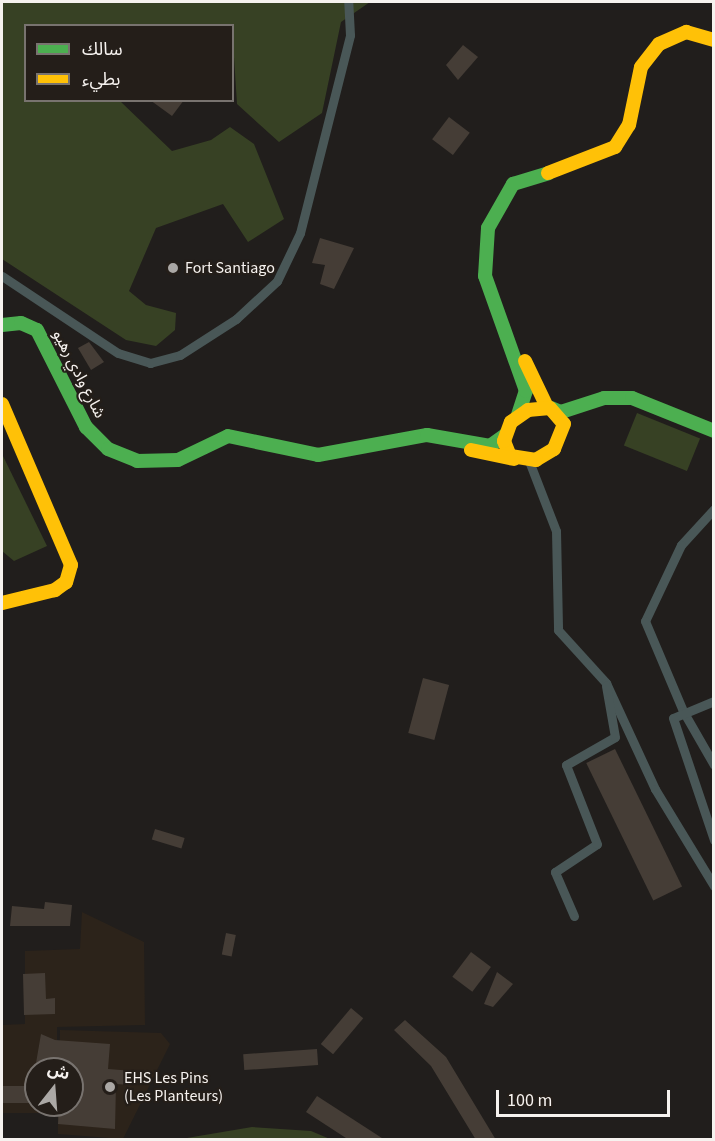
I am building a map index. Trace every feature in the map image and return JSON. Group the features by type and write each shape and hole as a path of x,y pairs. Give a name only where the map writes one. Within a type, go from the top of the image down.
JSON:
{"street":[{"path":"2,276 118,353 150,363 180,355 236,319 277,281 300,233 350,35 348,2"},
{"path":"564,430 560,414 549,407 510,335 485,276 488,228 498,203 513,184 600,157 615,147 629,125 641,67 658,44 686,32 714,40"},
{"name":"شارع وادي رهيو","path":"2,326 21,323 40,333 86,427 127,458 178,460 228,436 318,455 432,435 486,446 505,435"},
{"path":"510,335 526,391 518,415 505,435 504,446 514,459 529,461 554,449 564,430 604,398"},
{"path":"518,415 549,407 573,410 604,398 644,401 714,431"},
{"path":"2,404 71,565 66,582 48,594 2,603"},
{"name":"شارع وادي رهيو","path":"399,440 434,440 514,459"},
{"path":"529,461 556,531 558,630 606,684 655,789 714,886"},
{"path":"713,764 683,711 645,621 681,545 714,509"},
{"path":"574,916 555,872 597,844 566,765 615,737 606,684"},
{"path":"714,700 683,711 673,718 673,728 714,840"}],"shaded area":[{"path":"82,912 144,942 145,1025 57,1027 57,1057 24,1057 24,1113 2,1113 2,1025 25,1024 25,951 80,949"},
{"path":"60,1030 161,1033 170,1044 123,1139 58,1134 58,1117 84,1117 84,1057 59,1057"}],"green space":[{"path":"2,2 370,2 341,22 322,113 279,142 237,104 234,24 24,24 24,102 121,102 172,151 211,140 230,127 254,144 284,219 248,242 223,204 156,228 129,291 146,305 176,313 175,330 156,346 126,340 2,259"},
{"path":"637,413 700,438 687,471 624,445"},
{"path":"2,454 47,546 14,561 2,551"},
{"path":"252,1127 311,1131 330,1139 181,1139"}],"building":[{"path":"463,45 478,57 458,80 446,65"},
{"path":"153,102 182,102 172,116"},
{"path":"449,117 470,133 453,155 432,139"},
{"path":"320,238 354,248 334,289 320,284 325,265 312,263"},
{"path":"89,342 104,362 91,370 78,348"},
{"path":"423,678 449,685 434,740 408,733"},
{"path":"615,749 682,887 653,901 586,763"},
{"path":"155,829 185,838 181,849 152,840"},
{"path":"45,902 72,905 70,926 10,926 12,906 44,909"},
{"path":"226,933 236,935 232,957 222,955"},
{"path":"471,952 491,967 472,992 452,977"},
{"path":"497,972 513,984 493,1007 484,1004"},
{"path":"45,973 46,999 55,998 55,1014 24,1015 23,974"},
{"path":"351,1008 363,1018 333,1054 321,1044"},
{"path":"405,1020 446,1057 496,1140 476,1140 431,1066 394,1030"},
{"path":"41,1034 55,1040 110,1044 108,1069 133,1071 132,1085 116,1084 115,1129 58,1124 58,1117 84,1117 84,1057 37,1057"},
{"path":"317,1049 318,1065 244,1070 243,1054"},
{"path":"2,1086 24,1086 24,1103 2,1103"},
{"path":"317,1096 385,1140 349,1140 306,1112"}],"traffic: fast":[{"path":"518,415 526,391 485,276 488,228 513,184 548,173"},
{"path":"2,325 21,323 37,330 86,427 108,449 137,461 178,460 228,436 318,455 427,435 490,446 505,435"},
{"path":"551,408 561,412 604,398 632,398 714,431"}],"traffic: slow":[{"path":"548,173 615,147 629,125 641,67 659,44 686,32 714,40"},
{"path":"525,361 547,407"},
{"path":"2,404 71,565 66,582 55,590 2,603"},
{"path":"550,408 564,424 554,449 536,460 510,456 504,441 511,422 528,410 550,408"},
{"path":"471,450 514,459"}],"place":[{"name":"Fort Santiago","path":"173,268"},
{"name":"EHS Les Pins (Les Planteurs)","path":"110,1087"}]}
